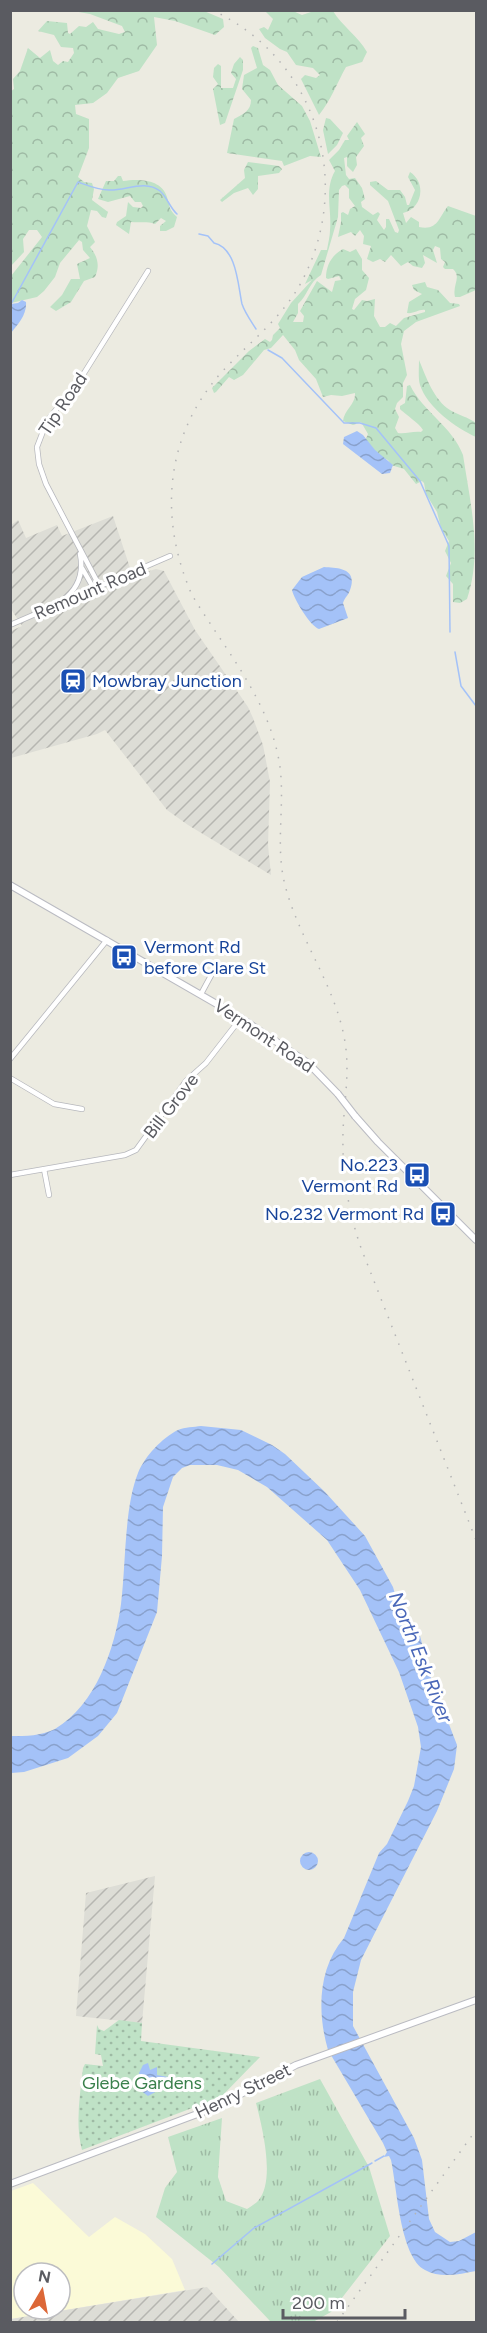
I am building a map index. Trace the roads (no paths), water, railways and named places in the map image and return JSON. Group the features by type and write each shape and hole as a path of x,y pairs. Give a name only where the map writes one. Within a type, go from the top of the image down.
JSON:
{"street":[{"name":"Tip Road","path":"100,586 41,471 37,454 38,441 47,421 86,371 148,271"},
{"name":"Tip Road","path":"78,545 83,569 94,589"},
{"name":"Remount Road","path":"10,625 170,556"},
{"path":"58,605 75,588 83,569 89,567"},
{"name":"Vermont Road","path":"10,885 201,994 308,1063 338,1094 378,1142 477,1240"},
{"path":"10,1059 107,940"},
{"path":"201,994 214,970"},
{"name":"Bill Grove","path":"10,1175 125,1155 136,1150 179,1090 206,1063 241,1018"},
{"path":"10,1078 54,1104 82,1109"},
{"path":"44,1169 49,1195"},
{"name":"Henry Street","path":"10,2184 216,2108 307,2061 477,2000"}],"water":[{"path":"22,300 26,302 25,311 11,333 11,304"},
{"path":"357,431 393,465 390,473 382,474 343,444 344,437"},
{"path":"324,567 349,573 352,583 343,603 348,618 319,629 303,612 292,590 302,577"},
{"name":"North Esk River","path":"201,1426 241,1430 272,1445 285,1454 325,1492 365,1536 393,1587 399,1608 418,1628 430,1675 457,1745 454,1769 437,1811 361,1960 353,1992 353,2026 414,2138 422,2160 429,2219 435,2232 450,2242 459,2241 476,2232 476,2271 450,2275 437,2274 425,2270 417,2263 405,2237 391,2160 389,2156 384,2157 387,2152 383,2143 328,2050 324,2036 322,1991 329,1963 344,1938 379,1853 387,1844 408,1801 414,1786 421,1747 418,1727 399,1672 360,1590 327,1540 267,1487 238,1470 217,1465 190,1465 182,1468 173,1477 163,1507 157,1612 117,1713 98,1736 68,1758 24,1772 11,1773 11,1736 28,1736 55,1729 82,1706 101,1674 118,1621 130,1503 133,1487 141,1467 155,1448 172,1433 184,1428"},
{"path":"309,1852 315,1855 318,1861 315,1867 309,1870 303,1867 300,1861 303,1855"},
{"path":"148,2063 150,2070 157,2067 157,2075 174,2078 168,2081 159,2077 157,2080 159,2090 148,2096 140,2090 141,2084 144,2085 145,2081 143,2078 140,2079 139,2073 143,2065"}],"waterway":[{"path":"10,306 78,182 105,190 148,186 160,191 177,214"},
{"path":"199,234 208,236 228,252 235,269 242,304 256,329"},
{"path":"268,350 282,358 344,423 360,423 376,428 420,481 449,546 450,632"},
{"path":"455,652 461,686 476,706"},
{"path":"375,2161 384,2156"},
{"path":"212,2264 254,2228 372,2163"}],"railway":[{"path":"212,10 248,31 277,58 300,90 315,125 324,163 325,202 318,241 295,293 276,318 220,374 201,399 187,425 178,452 173,480 172,509 175,538 181,567 192,595 245,677 267,720 275,743 280,767 280,841 285,885 299,925 334,1002 345,1042 347,1076 343,1132 344,1162 353,1220 361,1248 476,1540"},
{"path":"337,2322 476,2130"}],"place":[{"name":"Mowbray Junction","path":"73,681"},
{"name":"Vermont Rd before Clare St","path":"124,957"},
{"name":"No.223 Vermont Rd","path":"417,1175"},
{"name":"No.232 Vermont Rd","path":"443,1214"}],"park label":[{"name":"Glebe Gardens","path":"142,2083"}]}
